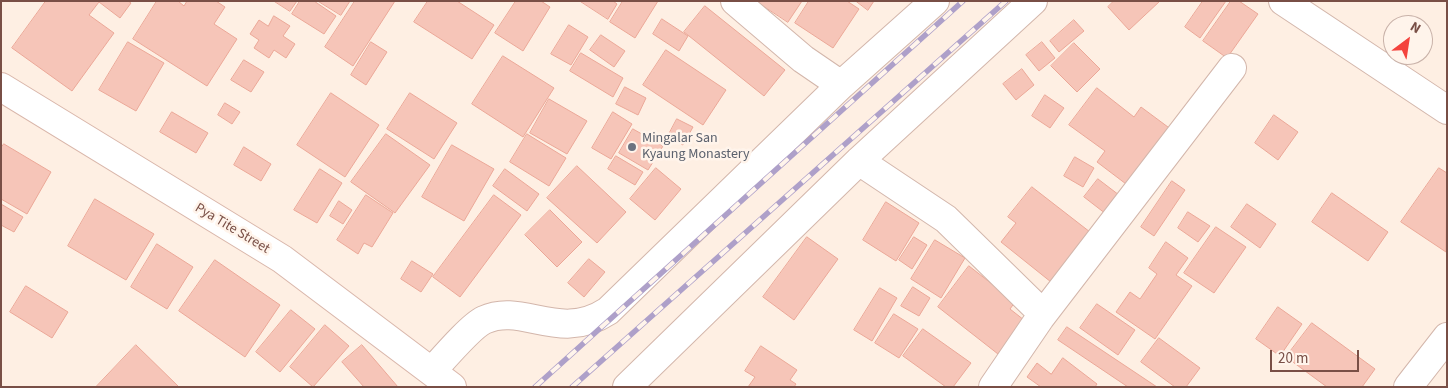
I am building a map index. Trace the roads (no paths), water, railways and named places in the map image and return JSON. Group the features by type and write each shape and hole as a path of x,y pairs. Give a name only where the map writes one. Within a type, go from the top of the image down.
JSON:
{"street":[{"path":"735,1 802,59 841,85"},
{"path":"442,379 482,321 494,316 509,315 566,324 587,321 608,310 841,85 935,1"},
{"path":"627,387 859,161 1033,1"},
{"path":"1283,1 1447,110"},
{"path":"993,387 1040,318 1232,68"},
{"name":"Pya Tite Street","path":"1,87 282,259 442,379"},
{"path":"859,161 946,219 1029,298 1039,310 1040,318"},
{"path":"1408,387 1447,337"}],"railway":[{"path":"535,387 963,1"},
{"path":"572,387 1006,1"}],"place":[{"name":"Mingalar San Kyaung Monastery","path":"632,147"}]}
